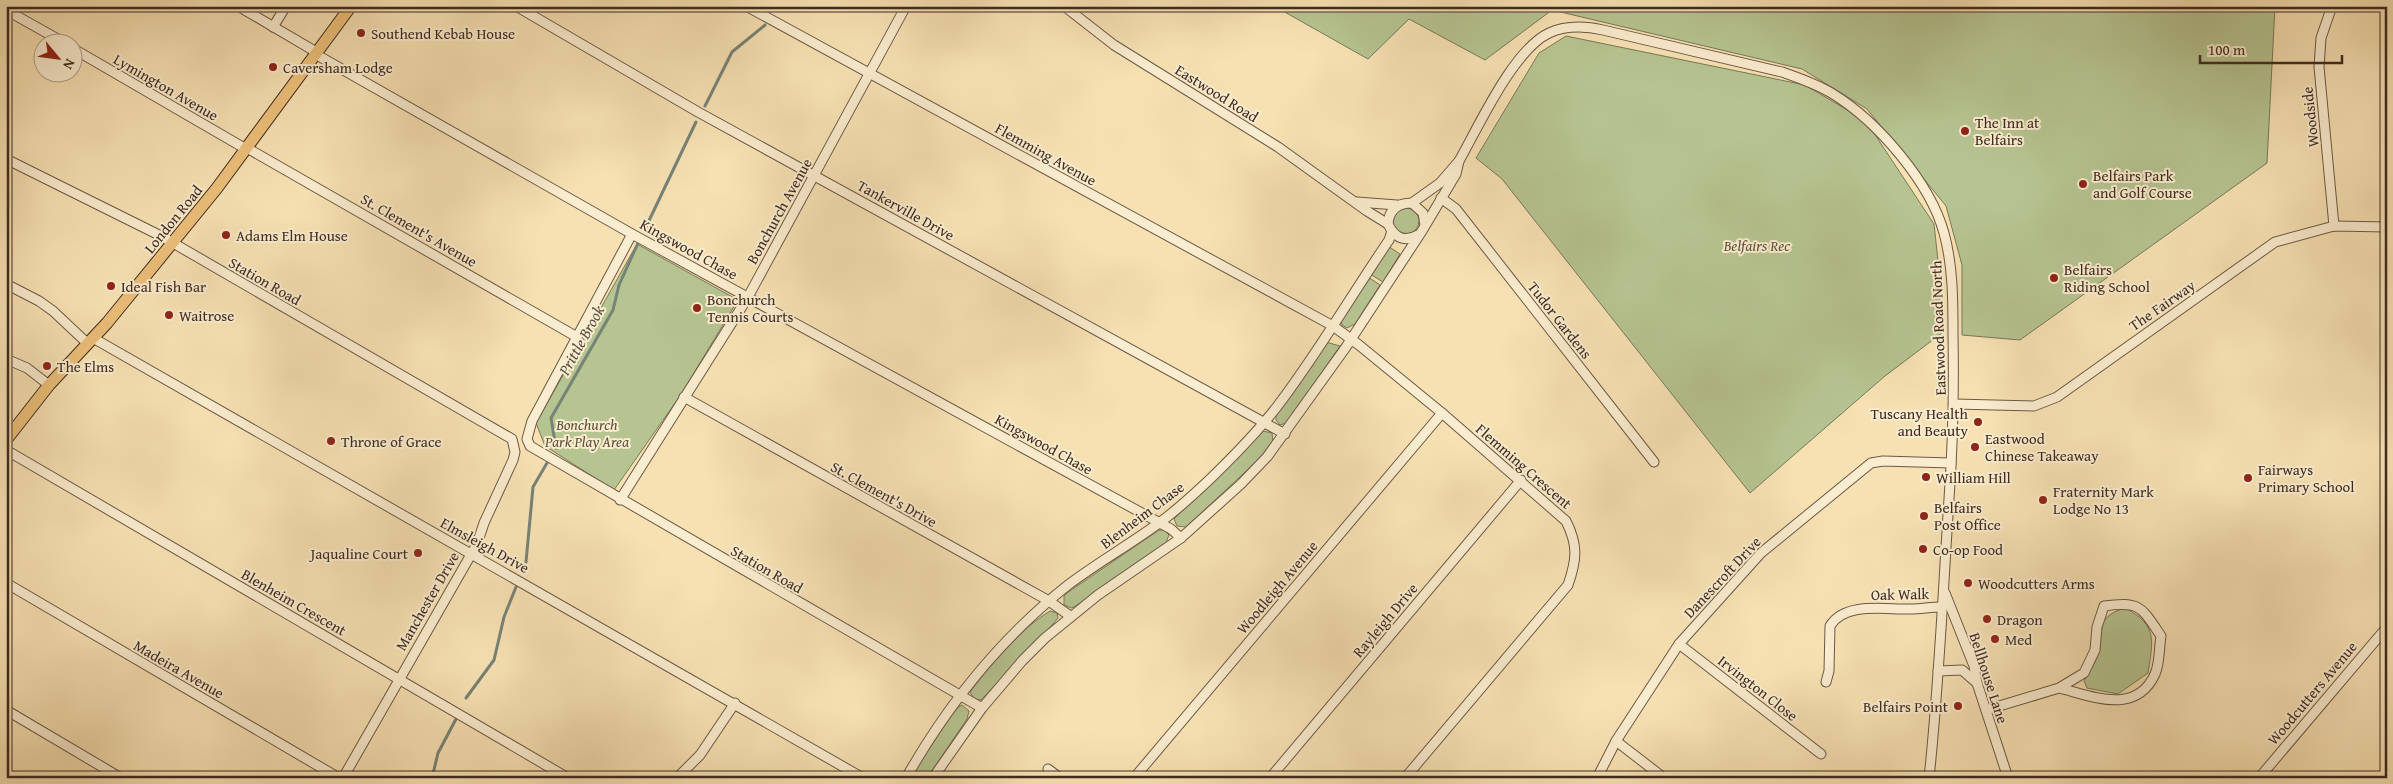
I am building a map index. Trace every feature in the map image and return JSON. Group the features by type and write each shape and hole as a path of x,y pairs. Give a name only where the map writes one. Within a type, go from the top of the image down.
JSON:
{"main road":[{"name":"London Road","path":"6,440 49,385 173,243 317,54 351,6"}],"street":[{"name":"Kingswood Chase","path":"238,6 317,54 632,234 1171,529 1181,538"},
{"path":"273,27 286,6"},
{"name":"Tankerville Drive","path":"516,6 698,112 1285,434"},
{"name":"Flemming Avenue","path":"746,6 1333,326"},
{"name":"Bonchurch Avenue","path":"620,500 748,297 906,6"},
{"name":"Eastwood Road","path":"1064,6 1114,45 1278,147 1390,228"},
{"name":"Woodside","path":"2332,6 2321,38 2319,67 2334,226"},
{"path":"6,10 45,32"},
{"name":"Eastwood Road North","path":"1459,161 1494,100 1525,52 1533,44 1550,33 1575,26 1782,72 1824,89 1853,108 1888,140 1908,165 1929,198 1944,231 1951,268 1954,404 1941,631 1929,778"},
{"name":"Lymington Avenue","path":"82,54 246,148"},
{"name":"St. Clement's Avenue","path":"246,148 577,337"},
{"name":"Station Road","path":"6,160 173,243 505,434"},
{"path":"1356,202 1397,205 1412,203 1435,187 1459,161"},
{"path":"934,778 982,708 1022,661 1070,616 1181,538 1241,484 1285,434 1351,338 1442,198 1456,174 1459,161"},
{"name":"Tudor Gardens","path":"1442,198 1456,209 1654,462"},
{"path":"1412,203 1424,213 1424,226"},
{"path":"1397,205 1388,217 1390,228 1403,239 1418,235"},
{"name":"The Fairway","path":"1954,404 2034,406 2057,397 2275,242 2334,226 2387,227"},
{"name":"Blenheim Chase","path":"906,778 936,729 959,697 1001,647 1049,601 1086,573 1160,523 1212,476 1264,422 1282,401 1389,240 1390,228"},
{"path":"577,337 632,234"},
{"name":"Elmsleigh Drive","path":"6,284 53,311 90,340 471,552 863,778"},
{"name":"Flemming Crescent","path":"1333,326 1351,338 1442,413 1566,521 1573,536 1576,553 1568,585 1405,778"},
{"name":"Station Road","path":"577,337 528,430 527,439 530,446 959,697 982,708"},
{"path":"6,359 27,368 49,385"},
{"name":"St. Clement's Drive","path":"684,397 1049,601 1070,616"},
{"name":"Woodleigh Avenue","path":"1134,778 1442,413"},
{"name":"Manchester Drive","path":"343,778 482,534 484,523 515,452 512,440 505,434"},
{"name":"Blenheim Crescent","path":"6,450 568,778"},
{"name":"Danescroft Drive","path":"1597,778 1616,741 1679,644 1761,553 1872,463 1883,461 1951,463"},
{"name":"Rayleigh Drive","path":"1270,778 1521,480"},
{"name":"Madeira Avenue","path":"6,583 338,778"},
{"name":"Bellhouse Lane","path":"1943,588 1970,656 2008,778"},
{"path":"1986,710 2059,688 2084,673 2095,650 2097,627 2104,606 2126,603 2142,609 2161,636 2156,673 2149,684 2132,698 2110,701 2059,688"},
{"name":"Oak Walk","path":"1826,682 1829,671 1830,626 1834,620 1871,607 1910,609 1942,607"},
{"name":"Woodcutters Avenue","path":"2259,778 2387,627"},
{"path":"1941,631 1958,629"},
{"name":"Irvington Close","path":"1679,644 1821,754"},
{"path":"1962,670 1970,656"},
{"path":"1938,671 1962,670 1977,683"},
{"path":"677,778 700,755 734,704"},
{"path":"6,710 121,778"},
{"path":"1616,741 1664,778"},
{"path":"1048,769 1060,778"}],"green space":[{"name":"Belfairs Park and Golf Course","path":"1274,6 2275,6 2267,163 2020,340 1962,335 1962,265 1946,206 1867,109 1802,69 1552,10 1485,60 1409,19 1368,59"},
{"name":"Belfairs Rec","path":"1566,36 1805,85 1866,121 1934,224 1941,288 1942,333 1885,376 1750,493 1502,179 1476,158 1539,53"},
{"path":"1406,208 1415,212 1419,221 1415,230 1406,234 1397,230 1393,221 1397,212"},
{"name":"Bonchurch Park Play Area","path":"637,244 738,300 680,396 614,490 545,446 536,423"},
{"path":"1388,246 1400,254 1383,282 1370,274"},
{"path":"1368,277 1380,285 1355,324 1347,328 1342,325 1341,319"},
{"path":"1326,342 1340,346 1289,422 1280,425 1276,420 1276,413"},
{"path":"1263,431 1272,433 1273,443 1256,462 1186,527 1177,526 1174,519 1239,457"},
{"path":"1159,530 1164,530 1169,535 1165,545 1074,607 1071,608 1064,605 1064,596 1067,593"},
{"path":"2125,608 2136,614 2143,621 2151,635 2152,643 2148,673 2118,694 2087,688 2084,681 2097,657 2104,621 2108,616"},
{"path":"1050,611 1057,613 1058,618 1052,625 981,700 974,699 970,692 997,659 1017,637"},
{"path":"962,705 969,711 967,719 927,778 911,778 942,727 956,709"}],"waterway":[{"name":"Prittle Brook","path":"773,10 774,6"},
{"name":"Prittle Brook","path":"705,106 732,52 765,25"},
{"name":"Prittle Brook","path":"645,229 696,122"},
{"name":"Prittle Brook","path":"556,448 551,418 613,310 619,285 638,243"},
{"name":"Prittle Brook","path":"526,562 533,487 547,463"},
{"name":"Prittle Brook","path":"466,698 494,660 504,617 516,587"},
{"name":"Prittle Brook","path":"432,778 438,753 456,719"}],"place":[{"name":"Southend Kebab House","path":"361,33"},
{"name":"Caversham Lodge","path":"273,67"},
{"name":"The Inn at Belfairs","path":"1965,131"},
{"name":"Belfairs Park and Golf Course","path":"2083,184"},
{"name":"Adams Elm House","path":"226,235"},
{"name":"Belfairs Riding School","path":"2054,278"},
{"name":"Ideal Fish Bar","path":"111,286"},
{"name":"Bonchurch Tennis Courts","path":"697,308"},
{"name":"Waitrose","path":"169,315"},
{"name":"The Elms","path":"47,366"},
{"name":"Tuscany Health and Beauty","path":"1978,422"},
{"name":"Throne of Grace","path":"331,441"},
{"name":"Eastwood Chinese Takeaway","path":"1975,447"},
{"name":"William Hill","path":"1926,477"},
{"name":"Fairways Primary School","path":"2248,478"},
{"name":"Fraternity Mark Lodge No 13","path":"2043,500"},
{"name":"Belfairs Post Office","path":"1924,516"},
{"name":"Co-op Food","path":"1923,549"},
{"name":"Jaqualine Court","path":"418,553"},
{"name":"Woodcutters Arms","path":"1968,583"},
{"name":"Dragon","path":"1987,619"},
{"name":"Med","path":"1995,639"},
{"name":"Belfairs Point","path":"1958,706"}]}
